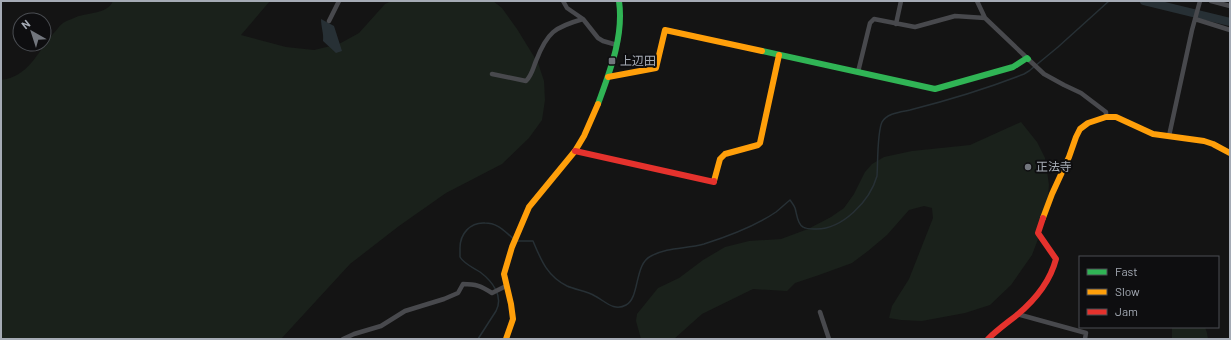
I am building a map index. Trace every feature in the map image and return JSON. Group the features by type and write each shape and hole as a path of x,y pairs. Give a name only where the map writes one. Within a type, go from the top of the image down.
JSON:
{"street":[{"path":"329,21 339,1"},
{"path":"563,1 567,8 583,19 595,34 603,41 617,45"},
{"path":"506,339 513,319 511,304 503,287 504,274 514,243 529,207 575,151 584,136 608,77 617,45 621,14 619,1"},
{"path":"896,24 901,1"},
{"path":"977,1 985,18 1044,74 1088,97 1106,112 1106,117"},
{"path":"1169,136 1200,1"},
{"path":"1211,1 1230,6"},
{"path":"858,72 872,21 874,20 916,27 955,16 985,18"},
{"path":"1196,18 1230,30"},
{"path":"492,74 526,81 531,75 549,34 565,25 583,19"},
{"path":"608,77 656,68 664,30 935,89 1013,67 1027,58"},
{"path":"575,151 714,182 722,156 758,145 760,143 779,55"},
{"path":"988,339 1017,314 1045,285 1055,266 1056,259 1038,233 1052,194 1080,129 1088,123 1106,117 1116,117 1153,134 1204,141 1230,153"},
{"path":"343,339 381,326 404,311 444,299 458,293 463,284 474,284 483,287 492,293 503,287"},
{"path":"820,312 829,339"},
{"path":"1017,314 1086,333 1085,339"}],"shaded area":[{"path":"113,1 270,1 241,35 286,47 314,50 339,44 359,33 385,4 392,1 493,1 502,8 538,63 544,81 545,100 542,120 529,138 502,164 446,193 399,226 350,264 281,339 1,339 1,80 10,78 25,69 39,52 52,52 52,35 63,23 79,16 101,11 110,6"},
{"path":"321,19 334,26 342,51 336,53 323,41"},
{"path":"1021,122 1037,142 1045,158 1049,185 1046,218 1032,255 1011,285 990,305 965,313 922,321 889,318 892,306 909,279 933,218 932,208 924,206 909,210 887,235 852,263 795,283 787,291 753,289 702,314 674,339 641,339 636,321 637,314 658,288 679,278 703,260 725,247 749,241 781,239 808,229 831,217 844,208 854,194 865,172 872,164 884,157 912,151 970,145"},
{"path":"1172,328 1205,328 1208,339 1172,339"}],"waterway":[{"path":"517,241 533,241 546,267 560,282 567,286 592,294 614,307 622,307 626,305 633,296 642,266 651,256 664,251 697,246 741,231 776,212 790,200 795,207 798,221 801,226 807,229 815,229 835,225 854,212 868,195 873,185 877,176 879,133 884,119 894,113 967,94 1024,74 1058,47 1109,1"},
{"path":"1144,1 1230,22"},
{"path":"478,339 496,311 499,300 498,294 489,280 460,257 460,243 467,230 470,227 480,223 494,224 514,239"}],"traffic: fast":[{"path":"598,104 618,40 620,27 619,1"},
{"path":"762,51 935,89 1013,67 1027,58 1028,59"}],"traffic: slow":[{"path":"608,77 656,68 665,30 762,51"},
{"path":"714,181 720,159 725,154 758,145 760,143 779,55"},
{"path":"506,339 513,319 504,274 512,247 529,207 575,151 584,136 598,104"},
{"path":"1043,218 1076,137 1080,129 1088,123 1106,117 1116,117 1153,134 1204,141 1230,153"}],"traffic: jam":[{"path":"575,151 714,181"},
{"path":"988,339 1036,297 1050,275 1056,259 1038,233 1043,218"}],"place":[{"name":"上辺田","path":"612,61"},
{"name":"正法寺","path":"1028,167"}]}
